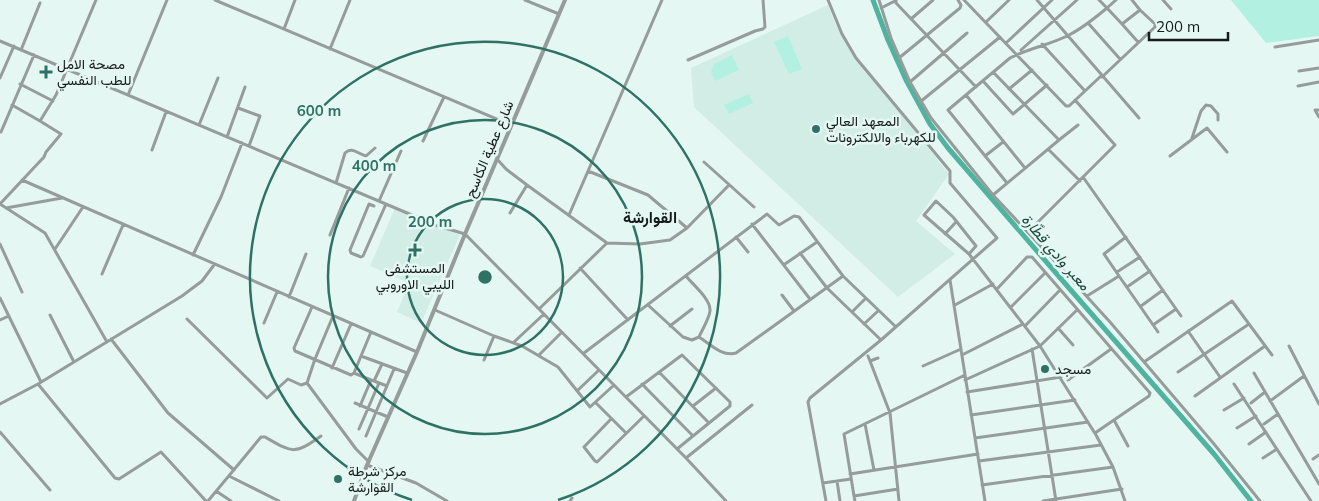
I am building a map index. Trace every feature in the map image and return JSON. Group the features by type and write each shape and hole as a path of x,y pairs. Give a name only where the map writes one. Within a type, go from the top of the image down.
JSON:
{"street":[{"path":"40,121 53,101 96,0"},
{"path":"128,95 167,0"},
{"path":"215,0 511,125"},
{"path":"284,30 295,0"},
{"path":"330,49 350,0"},
{"path":"525,0 559,14"},
{"name":"شارع عطية الكاسح","path":"354,501 368,463 417,352 511,125 566,0"},
{"path":"568,214 662,0"},
{"path":"688,60 747,34 764,29 762,0"},
{"path":"826,501 808,402 810,398 881,340 997,238 950,183 950,171 856,58 842,34 828,0"},
{"path":"879,0 899,58 910,82 920,102 937,126 993,195 1087,296 1144,362 1260,501"},
{"path":"881,8 896,0 896,3 976,87"},
{"path":"912,19 933,0"},
{"path":"899,58 960,8 958,0"},
{"path":"966,0 1066,106 1069,106 1155,26 1132,0"},
{"path":"986,22 1009,0"},
{"path":"1037,0 1139,118"},
{"path":"1006,43 1052,0"},
{"path":"1007,183 948,110 1017,54 1077,0"},
{"path":"1099,0 1138,42"},
{"path":"1017,54 1068,36 1088,24 1116,0"},
{"path":"1163,0 1171,9"},
{"path":"21,50 40,4"},
{"path":"1122,24 1140,10"},
{"path":"1088,24 1120,59"},
{"path":"910,82 967,33"},
{"path":"920,102 1000,37"},
{"path":"1275,47 1319,40"},
{"path":"0,46 1,41 14,46 438,226 465,234 584,353 726,501"},
{"path":"1042,44 1085,91"},
{"path":"1,76 14,46"},
{"path":"0,132 34,56"},
{"path":"1300,71 1319,68"},
{"path":"1009,89 1032,70"},
{"path":"993,72 1059,140"},
{"path":"199,125 218,78"},
{"path":"983,81 1011,113 1015,113 1024,106 1047,85"},
{"path":"1298,86 1319,82"},
{"path":"20,84 53,101"},
{"path":"227,137 245,87"},
{"path":"966,95 1025,168"},
{"path":"423,141 444,97"},
{"path":"1028,232 1115,145 1075,100"},
{"path":"12,105 61,134 44,157 0,204 42,231 55,249 107,342"},
{"path":"1192,139 1200,111 1206,106 1211,106 1218,114 1218,120"},
{"path":"238,108 260,116 250,146"},
{"path":"1319,110 1315,110 1319,116"},
{"path":"152,150 166,112"},
{"path":"993,195 1078,124"},
{"path":"1170,156 1207,128 1227,152"},
{"path":"985,156 1003,142"},
{"path":"193,255 221,197 242,143"},
{"path":"336,183 348,151 351,150 366,156 375,148"},
{"path":"1048,150 1080,181"},
{"path":"379,201 401,151"},
{"path":"498,159 506,169 527,185 607,242 640,244 664,242 677,236 729,185"},
{"path":"704,162 754,207"},
{"path":"588,170 648,195 687,228"},
{"path":"1083,177 1181,316"},
{"path":"22,180 417,352"},
{"path":"510,213 527,185"},
{"path":"330,236 350,188"},
{"path":"6,208 62,198"},
{"path":"969,254 976,246 936,201 924,215 973,258 1040,346 1095,433 1113,468 1126,501"},
{"path":"374,206 369,204 350,250 351,253 361,257 386,204"},
{"path":"55,249 83,207"},
{"path":"584,353 766,214 779,226 799,216 843,276 896,327"},
{"path":"945,234 956,222"},
{"path":"752,224 810,300"},
{"path":"102,274 123,225"},
{"path":"736,237 748,252"},
{"path":"1126,237 1104,254 1158,332"},
{"path":"539,309 607,242"},
{"path":"784,265 817,242"},
{"path":"0,244 22,292"},
{"path":"289,297 306,254"},
{"path":"800,254 827,288 881,340"},
{"path":"997,289 1027,257 1032,257 1150,395 1095,433"},
{"path":"1087,296 1140,257"},
{"path":"0,404 74,362 193,288 202,281 214,264"},
{"path":"580,268 628,320"},
{"path":"1128,287 1150,271"},
{"path":"1011,307 1045,273"},
{"path":"648,305 688,340 700,337 708,317 709,307 706,300 686,276"},
{"path":"700,337 722,353 733,354 843,276"},
{"path":"950,279 985,501"},
{"path":"955,305 993,284"},
{"path":"962,355 1024,325 1060,290"},
{"path":"1141,306 1163,290"},
{"path":"264,323 277,292"},
{"path":"782,295 794,311"},
{"path":"0,298 39,383 115,478 119,479 161,452 207,501 261,437 265,437 288,450 295,450 321,436"},
{"path":"852,312 866,298"},
{"path":"1144,362 1232,301 1272,355"},
{"path":"312,307 294,348 295,351 332,368 351,375 354,373 387,386"},
{"path":"670,326 692,308"},
{"path":"1153,324 1176,309"},
{"path":"434,310 494,336 514,342 539,355 558,367 589,406 596,403 614,385"},
{"path":"966,380 1040,346 1077,310"},
{"path":"864,324 878,311"},
{"path":"50,314 74,362"},
{"path":"514,342 544,314"},
{"path":"0,320 9,316"},
{"path":"307,383 333,316"},
{"path":"187,319 266,397 284,380 288,379 301,385 307,383"},
{"path":"332,368 351,324"},
{"path":"1178,372 1249,324"},
{"path":"1058,328 1073,345"},
{"path":"1188,331 1220,377"},
{"path":"354,373 371,332"},
{"path":"539,355 562,332"},
{"path":"484,360 494,336"},
{"path":"111,339 168,413 234,470"},
{"path":"1195,396 1265,346"},
{"path":"1289,346 1319,404"},
{"path":"923,366 961,349"},
{"path":"1068,380 1111,349"},
{"path":"1032,350 1056,500"},
{"path":"626,397 683,355 716,388 731,404 677,449"},
{"path":"361,356 407,373"},
{"path":"868,356 890,413 899,501"},
{"path":"870,362 878,358"},
{"path":"360,406 382,364"},
{"path":"366,436 394,369"},
{"path":"577,391 599,370"},
{"path":"659,372 709,423"},
{"path":"1254,374 1319,484"},
{"path":"855,501 844,434 965,375"},
{"path":"1270,401 1304,376"},
{"path":"967,392 1061,377"},
{"path":"307,383 368,463 416,483 447,501"},
{"path":"359,430 379,383"},
{"path":"642,384 693,436"},
{"path":"1234,384 1311,501"},
{"path":"693,406 716,388"},
{"path":"1251,402 1265,392"},
{"path":"1224,410 1244,398"},
{"path":"971,415 1075,400"},
{"path":"355,403 388,418"},
{"path":"596,403 626,433"},
{"path":"686,458 752,405"},
{"path":"1264,424 1278,414"},
{"path":"611,419 584,446 584,449 597,462 644,416"},
{"path":"1237,428 1256,416"},
{"path":"1114,420 1128,446"},
{"path":"975,438 1088,422"},
{"path":"865,424 874,470"},
{"path":"0,432 50,490"},
{"path":"1249,444 1266,432"},
{"path":"979,462 1101,445"},
{"path":"1263,458 1277,449"},
{"path":"850,474 978,454"},
{"path":"1313,459 1319,455"},
{"path":"982,485 1113,468"},
{"path":"229,476 279,501"},
{"path":"823,483 851,479"},
{"path":"837,481 840,501"},
{"path":"1043,501 1122,488"},
{"path":"854,496 898,489"},
{"path":"216,491 231,501"}],"shaded area":[{"name":"المعهد العالي للكهرباء والالكترونات","path":"828,5 835,23 856,58 949,174 916,221 955,254 898,297 694,107 691,68"},
{"name":"المستشفی الليبي الاوروبي","path":"395,208 460,235 421,323 397,312 409,283 370,266"}],"green space":[{"path":"1231,0 1319,0 1319,36 1266,43"},
{"path":"788,36 802,69 789,74 774,42"},
{"path":"732,55 739,70 715,81 711,72 714,64"},
{"path":"749,94 753,103 729,114 724,105"}],"waterway":[{"name":"معبر وادي قطّارة","path":"873,0 906,80 930,124 948,148 1214,454 1251,501"}],"place":[{"name":"مصحة الامل للطب النفسي","path":"46,72"},
{"name":"المعهد العالي للكهرباء والالكترونات","path":"816,129"},
{"name":"المستشفی الليبي الاوروبي","path":"415,250"},
{"name":"مسجد","path":"1045,369"},
{"name":"مركز شرطة القوارشة","path":"338,479"}],"district":[{"name":"القوارشة","path":"650,217"}]}
